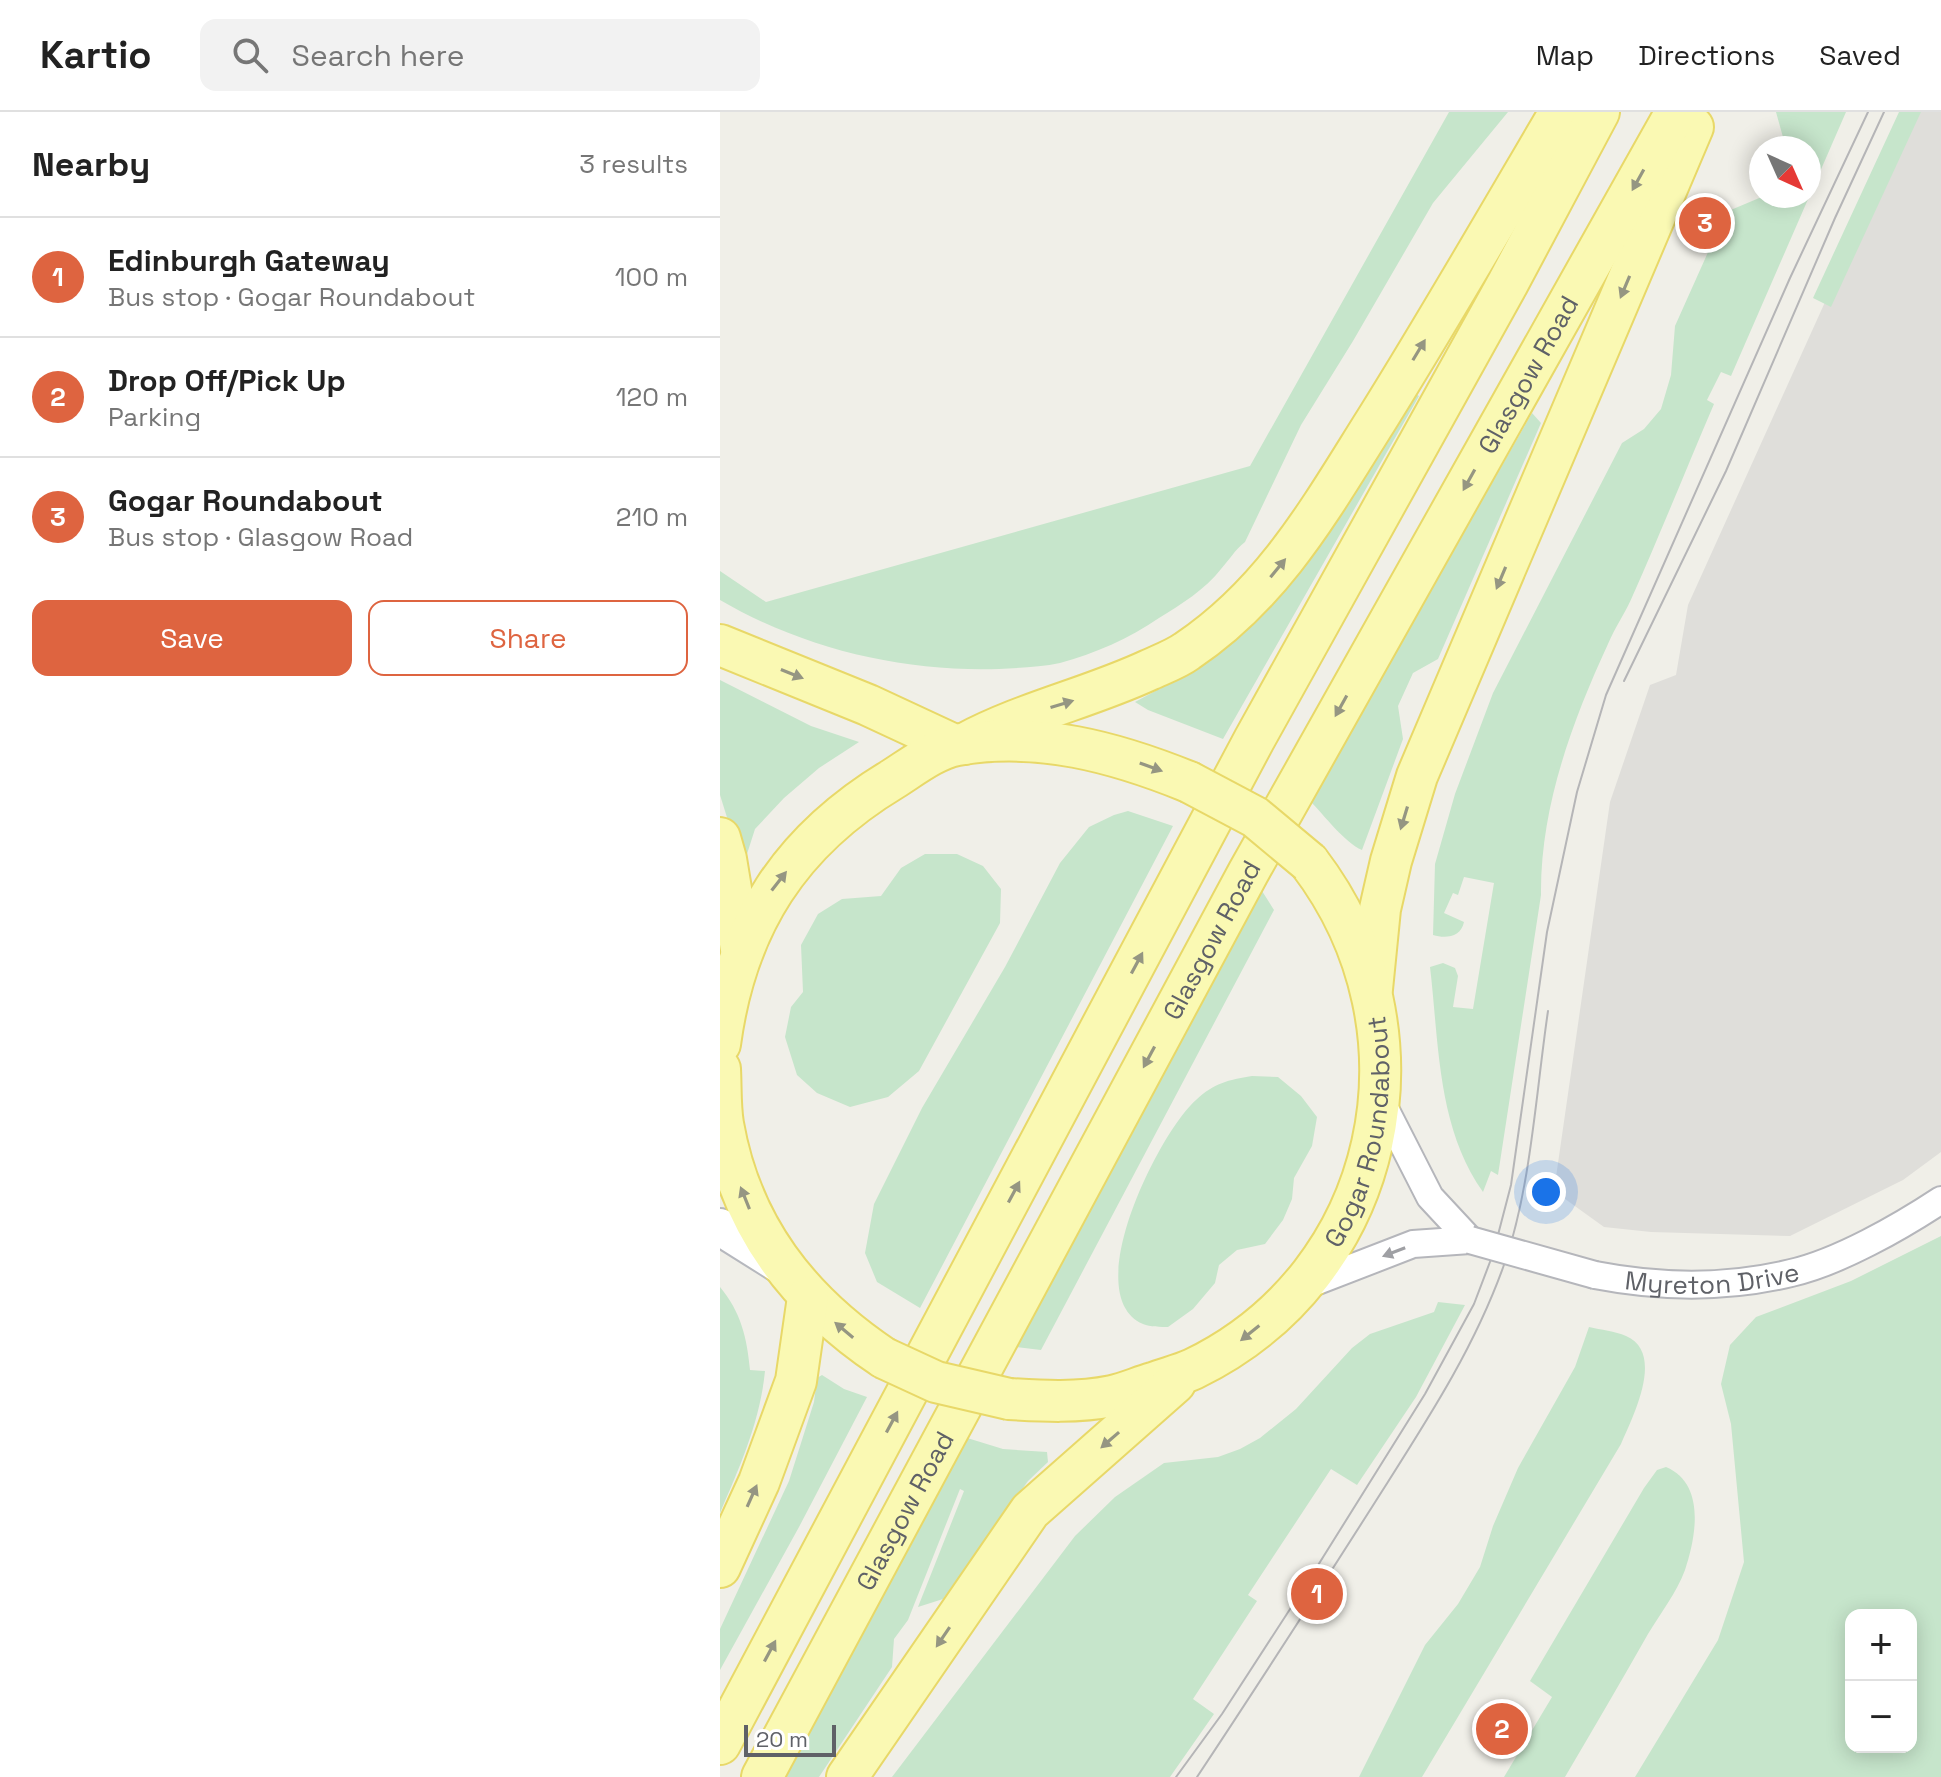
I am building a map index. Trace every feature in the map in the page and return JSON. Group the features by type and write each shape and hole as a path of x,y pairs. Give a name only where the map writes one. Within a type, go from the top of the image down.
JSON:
{"main road":[{"path":"720,645 959,745 1020,717 1074,701 1185,653 1236,614 1267,582 1307,530 1397,386 1560,112"},
{"name":"Glasgow Road","path":"720,1744 1254,740 1508,283 1599,112"},
{"name":"Glasgow Road","path":"762,1777 1240,887 1676,112"},
{"path":"1372,989 1380,909 1417,776 1699,112"},
{"name":"Gogar Roundabout","path":"720,1044 726,1002 741,949 771,893 807,846 852,804 919,763 959,745 1020,740 1062,743 1107,752 1189,782 1255,817 1309,862 1352,933 1372,989 1381,1048 1380,1099 1373,1144 1361,1183 1334,1240 1300,1288 1247,1336 1190,1371 1112,1396 1062,1401 1009,1399 936,1382 884,1358 849,1335 808,1297 782,1266 754,1221 735,1174 722,1122 720,1069"},
{"path":"720,838 741,949"},
{"path":"720,1567 759,1482 796,1381 808,1297"},
{"path":"847,1777 1030,1511 1190,1371"}],"street":[{"path":"1380,1099 1430,1197 1470,1240"},
{"name":"Myreton Drive","path":"1300,1288 1413,1244 1470,1240 1595,1275 1655,1285 1697,1286 1793,1273 1860,1247 1941,1200"},
{"path":"720,1227 782,1266"}],"shaded area":[{"path":"1911,112 1941,112 1941,1152 1903,1180 1790,1236 1651,1232 1604,1227 1554,1191 1610,802 1650,685 1676,675 1688,605"}],"green space":[{"path":"1449,112 1508,112 1433,203 1301,425 1245,542 1208,583 1184,602 1124,639 1073,659 1030,667 963,669 855,654 785,632 720,600 720,571 766,602 1250,466"},
{"path":"1776,112 1846,112 1821,169 1821,136 1783,136"},
{"path":"1899,112 1921,112 1831,307 1813,298"},
{"path":"1749,202 1749,208 1804,208 1731,376 1721,372 1707,400 1714,404 1571,735 1546,830 1541,895 1498,1175 1491,1171 1483,1192 1468,1167 1448,1112 1430,967 1443,963 1455,968 1458,976 1453,1007 1473,1009 1494,883 1464,877 1458,895 1453,893 1444,913 1464,922 1460,931 1452,936 1433,935 1435,864 1455,794 1493,693 1622,443 1644,429 1661,409 1671,375 1675,326 1726,212"},
{"path":"1409,390 1419,396 1223,739 1135,702 1194,670 1231,643 1267,610 1304,564"},
{"path":"1532,413 1541,423 1438,659 1413,673 1398,706 1403,739 1362,850 1342,835 1310,801"},
{"path":"720,680 811,726 859,742 819,768 784,798 755,829 747,854 742,853 735,843 720,795"},
{"path":"1128,811 1173,826 920,1308 877,1282 865,1253 874,1204 922,1108 1005,967 1060,863 1089,827"},
{"path":"925,854 957,854 983,866 1001,889 1000,923 919,1071 888,1097 850,1107 817,1093 797,1075 785,1037 791,1007 803,992 801,945 818,914 842,899 881,896 901,868"},
{"path":"1262,891 1274,910 1041,1350 1016,1347"},
{"path":"1252,1076 1278,1077 1301,1096 1317,1117 1312,1146 1294,1178 1292,1199 1283,1220 1265,1244 1237,1250 1219,1265 1215,1283 1193,1309 1168,1327 1143,1324 1125,1307 1118,1281 1121,1249 1146,1177 1163,1144 1196,1100 1222,1083"},
{"path":"1941,1236 1941,1777 1635,1777 1718,1640 1744,1562 1731,1424 1721,1384 1730,1345 1756,1317 1851,1281"},
{"path":"720,1287 742,1326 750,1370 765,1371 754,1426 720,1513"},
{"path":"1438,1302 1465,1305 1416,1397 1357,1485 1331,1469 1248,1595 1257,1601 1193,1699 1214,1714 1170,1777 892,1777 1075,1536 1115,1497 1164,1463 1218,1457 1260,1438 1296,1409 1352,1348 1370,1334 1434,1312"},
{"path":"1589,1327 1626,1336 1638,1344 1644,1356 1643,1387 1621,1444 1422,1777 1359,1777 1425,1645 1458,1604 1480,1567 1493,1526 1518,1468 1575,1367"},
{"path":"822,1375 844,1389 867,1397 720,1670 720,1629 789,1481 814,1402 817,1378"},
{"path":"964,1437 1003,1449 1047,1452 1048,1462 1028,1481 943,1599 918,1607 964,1491 960,1489 908,1620 894,1639 892,1667 819,1777 782,1777"},
{"path":"1666,1467 1679,1475 1687,1486 1695,1512 1689,1557 1678,1586 1565,1777 1504,1777 1552,1697 1530,1681 1644,1488 1657,1470"}],"tram line":[{"path":"1176,1777 1222,1714 1305,1586 1425,1394 1474,1304 1493,1254 1511,1185 1547,932 1577,792 1606,695 1790,278 1868,112"},
{"path":"1624,681 1726,471 1884,112"},
{"path":"1197,1777 1410,1448 1478,1327 1505,1262 1521,1202 1548,1011"}],"place":[{"name":"Gogar Roundabout","path":"1705,223"},
{"name":"Edinburgh Gateway","path":"1317,1594"},
{"name":"Drop Off/Pick Up","path":"1502,1729"}]}
